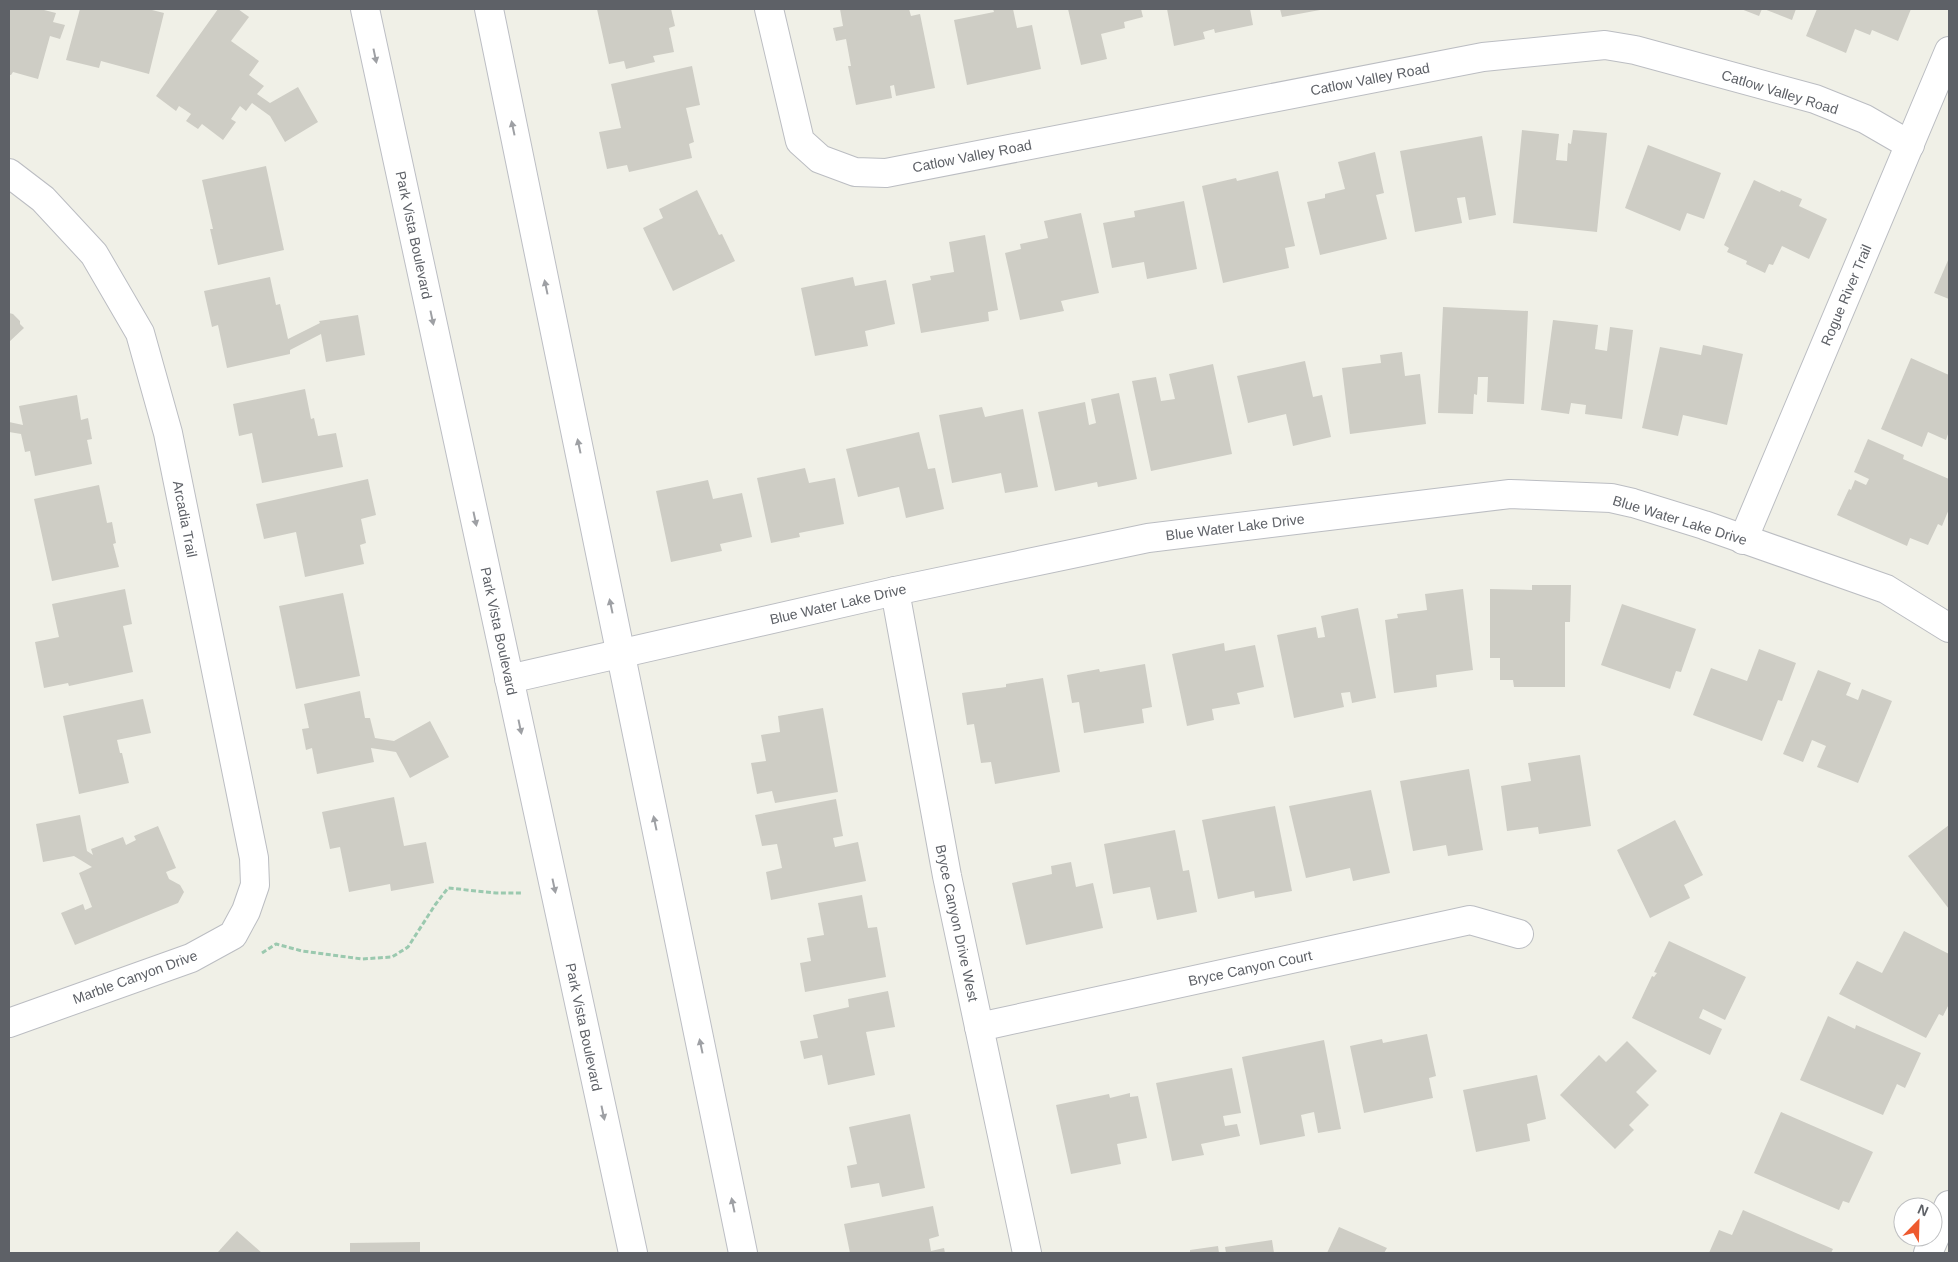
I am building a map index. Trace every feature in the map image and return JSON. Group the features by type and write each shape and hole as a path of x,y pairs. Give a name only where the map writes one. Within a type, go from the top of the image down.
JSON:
{"street":[{"name":"Park Vista Boulevard","path":"365,9 633,1253"},
{"path":"489,9 743,1253"},
{"name":"Catlow Valley Road","path":"769,9 800,141 820,159 855,172 886,173 1483,57 1605,45 1635,50 1815,99 1864,119 1910,145"},
{"name":"Rogue River Trail","path":"1743,540 1949,51"},
{"name":"Arcadia Trail","path":"9,172 43,199 94,254 140,333 168,433 254,858 255,885 246,911"},
{"name":"Blue Water Lake Drive","path":"509,680 895,591 1148,538 1510,494 1610,498 1669,514 1886,590 1949,628"},
{"name":"Bryce Canyon Drive West","path":"895,591 947,876 1028,1253"},
{"name":"Marble Canyon Drive","path":"9,1023 191,958 232,935 246,911"},
{"name":"Bryce Canyon Court","path":"979,1027 1470,920 1519,934"},
{"path":"1928,1253 1949,1205"}],"path":[{"path":"260,954 276,944 302,951 362,959 392,957 408,947 448,888 496,893 555,893"}],"building":[{"path":"9,9 40,9 56,13 53,22 65,25 60,39 50,36 38,79 13,72 9,75"},
{"path":"80,9 148,9 164,13 149,74 101,61 99,68 66,60"},
{"path":"218,9 238,9 249,17 231,41 259,61 249,75 264,86 257,94 270,103 298,87 318,122 285,142 270,116 252,103 246,111 240,106 231,119 236,122 223,140 202,124 198,129 186,121 191,114 179,106 176,111 156,96"},
{"path":"597,9 671,9 675,26 669,28 674,52 653,56 655,62 626,69 624,61 609,64"},
{"path":"840,9 909,9 911,16 920,14 935,88 896,96 894,85 890,86 892,98 856,105 848,66 851,66 846,39 836,41 833,28 843,26"},
{"path":"993,9 1013,9 1017,28 1032,25 1041,69 967,85 954,20 994,12"},
{"path":"1068,9 1141,9 1143,17 1124,22 1125,28 1101,34 1107,59 1081,65"},
{"path":"1167,9 1250,9 1253,25 1215,33 1214,29 1203,32 1205,39 1174,46"},
{"path":"1280,9 1320,9 1320,10 1282,17"},
{"path":"1741,9 1762,9 1759,16"},
{"path":"1764,9 1796,9 1792,20"},
{"path":"1817,9 1911,9 1898,41 1872,30 1870,35 1855,29 1846,53 1806,36"},
{"path":"692,66 700,105 686,108 694,142 689,144 692,158 629,172 627,165 607,169 599,132 621,128 611,84"},
{"path":"1522,130 1559,134 1556,160 1567,161 1568,143 1571,144 1573,130 1607,133 1597,232 1513,223"},
{"path":"1482,136 1496,215 1469,220 1465,197 1457,198 1462,223 1415,232 1400,151"},
{"path":"1648,145 1721,173 1704,219 1687,213 1680,231 1625,208"},
{"path":"1375,152 1384,193 1376,195 1387,239 1320,255 1307,202 1325,198 1325,194 1345,189 1338,162"},
{"path":"266,166 284,250 218,265 210,229 213,229 202,180"},
{"path":"1278,171 1295,246 1285,248 1289,268 1223,283 1202,186 1236,178 1237,181"},
{"path":"1754,180 1780,192 1781,190 1802,199 1799,206 1827,219 1809,259 1782,246 1773,265 1769,264 1765,273 1746,264 1747,261 1727,252 1729,248 1724,245"},
{"path":"697,190 719,235 722,234 735,261 673,291 643,228 663,218 659,209"},
{"path":"1184,201 1197,269 1147,279 1144,262 1112,268 1103,223 1135,217 1134,211"},
{"path":"1081,213 1099,293 1061,301 1064,311 1020,320 1005,253 1021,249 1020,244 1048,238 1044,221"},
{"path":"985,235 998,310 988,312 989,321 921,333 912,284 931,280 930,276 954,272 949,242"},
{"path":"1949,258 1949,299 1934,293"},
{"path":"270,277 276,305 280,304 288,339 320,323 319,321 358,315 365,355 326,362 321,334 290,350 290,354 227,368 218,325 212,327 204,291"},
{"path":"853,277 855,286 886,280 895,324 865,331 868,346 815,356 801,288"},
{"path":"1443,307 1528,311 1524,404 1487,402 1488,377 1478,377 1477,395 1474,394 1473,414 1438,413"},
{"path":"9,313 13,314 20,321 24,328 9,342"},
{"path":"1553,320 1598,325 1595,349 1607,351 1610,327 1633,330 1622,419 1585,414 1586,405 1571,403 1569,414 1541,410"},
{"path":"1703,345 1743,354 1727,425 1683,415 1678,436 1642,428 1660,347 1701,355"},
{"path":"1402,352 1405,376 1420,374 1426,424 1350,434 1342,368 1381,363 1380,355"},
{"path":"1911,358 1949,375 1949,431 1946,440 1928,432 1922,447 1881,429"},
{"path":"1305,361 1313,397 1322,395 1331,437 1293,446 1286,414 1248,423 1237,376"},
{"path":"1213,364 1232,454 1151,471 1132,381 1156,377 1161,401 1175,399 1169,374"},
{"path":"305,389 311,419 314,418 318,436 336,433 343,467 262,483 252,433 239,436 233,404"},
{"path":"1119,393 1137,479 1098,487 1097,482 1055,491 1038,412 1085,402 1089,425 1096,423 1091,399"},
{"path":"77,395 81,420 88,418 92,439 87,440 92,464 35,476 30,451 25,452 21,434 9,432 9,422 23,425 19,406"},
{"path":"982,407 985,417 1023,409 1038,487 1005,493 1001,473 952,483 939,415"},
{"path":"919,432 928,469 935,468 944,509 906,518 899,487 858,497 846,449"},
{"path":"1868,439 1904,455 1903,459 1949,479 1949,509 1942,526 1938,524 1928,545 1910,538 1907,546 1837,515 1855,480 1866,485 1869,479 1854,472"},
{"path":"805,468 809,483 835,478 844,524 799,533 800,537 771,543 757,478"},
{"path":"368,479 376,515 361,519 366,543 360,545 364,564 305,577 296,532 264,539 256,504"},
{"path":"708,480 713,499 742,493 752,537 720,544 722,551 671,562 656,491"},
{"path":"99,485 107,523 112,522 116,543 113,544 119,567 52,581 34,499"},
{"path":"1532,585 1571,585 1570,622 1565,622 1565,687 1514,687 1513,680 1500,680 1500,658 1490,658 1490,589 1532,590"},
{"path":"125,589 132,624 123,626 133,672 69,686 68,683 44,688 35,642 59,637 52,604"},
{"path":"1463,589 1473,670 1436,675 1437,687 1394,693 1385,620 1398,618 1397,614 1427,610 1425,594"},
{"path":"343,593 360,676 296,689 279,606"},
{"path":"1622,604 1696,629 1681,672 1676,671 1670,689 1601,665"},
{"path":"1358,608 1376,698 1352,703 1350,692 1341,693 1344,707 1294,718 1277,635 1316,627 1318,638 1325,637 1321,616"},
{"path":"1224,643 1225,651 1255,645 1264,687 1237,693 1240,704 1212,709 1214,720 1187,726 1172,654"},
{"path":"1759,649 1796,663 1782,701 1778,700 1762,741 1693,715 1711,668 1747,681"},
{"path":"1145,664 1152,707 1142,709 1144,723 1084,733 1079,702 1072,703 1067,675 1099,669 1100,672"},
{"path":"1818,670 1851,683 1846,695 1858,700 1862,689 1892,701 1858,783 1817,767 1826,746 1812,740 1803,762 1783,754"},
{"path":"1043,678 1060,772 995,784 991,762 981,763 974,724 967,725 962,693 1006,687 1006,684"},
{"path":"360,691 365,718 370,718 375,738 394,741 430,721 449,757 410,778 396,752 371,748 374,762 317,774 312,748 306,750 302,729 309,728 304,704"},
{"path":"143,699 151,733 117,740 129,783 79,794 63,716"},
{"path":"823,708 838,792 775,803 772,791 757,794 751,763 766,761 761,735 780,732 778,716"},
{"path":"1580,755 1591,826 1539,834 1538,827 1507,831 1501,786 1531,781 1528,763"},
{"path":"1469,769 1483,850 1448,856 1446,845 1413,851 1400,781"},
{"path":"1371,790 1390,873 1353,881 1350,868 1306,878 1289,806"},
{"path":"394,797 404,846 426,842 434,883 391,891 390,884 349,892 340,847 330,849 322,812"},
{"path":"836,799 843,836 833,838 835,847 858,842 866,881 771,900 766,872 782,868 777,844 762,846 755,815"},
{"path":"1275,806 1292,891 1255,898 1254,891 1218,899 1202,820"},
{"path":"80,815 87,851 93,855 91,849 123,837 126,845 136,840 134,836 158,826 176,868 166,872 169,879 180,885 184,892 178,903 75,945 61,913 83,904 85,910 92,907 79,873 92,867 74,856 43,862 36,824"},
{"path":"1675,820 1703,875 1684,885 1690,898 1650,918 1617,850"},
{"path":"1949,825 1949,909 1908,856"},
{"path":"1175,830 1183,871 1189,870 1197,912 1157,920 1150,887 1113,894 1104,844"},
{"path":"1071,862 1076,887 1093,883 1103,928 1026,945 1012,883 1052,874 1051,866"},
{"path":"862,895 868,928 877,927 886,977 805,992 800,963 811,961 807,938 824,935 818,903"},
{"path":"1904,931 1949,954 1949,1004 1943,1016 1939,1014 1926,1038 1839,994 1857,961 1882,973"},
{"path":"1669,941 1746,977 1725,1020 1703,1009 1699,1018 1722,1029 1710,1055 1632,1018 1652,976 1654,977 1657,973 1654,972"},
{"path":"888,991 895,1027 866,1032 875,1075 828,1085 822,1055 804,1059 800,1041 818,1038 813,1015 849,1007 848,999"},
{"path":"1828,1016 1855,1029 1856,1025 1921,1053 1905,1088 1897,1084 1883,1115 1800,1080"},
{"path":"1427,1034 1436,1076 1429,1078 1433,1098 1364,1113 1350,1046 1382,1039 1383,1043"},
{"path":"1324,1040 1341,1129 1318,1133 1314,1112 1301,1115 1305,1136 1260,1145 1242,1057"},
{"path":"1627,1041 1657,1071 1636,1092 1649,1105 1629,1125 1634,1130 1615,1149 1560,1095 1599,1055 1606,1062"},
{"path":"1232,1068 1241,1113 1223,1116 1225,1126 1237,1124 1240,1136 1201,1144 1204,1155 1172,1161 1156,1083"},
{"path":"1537,1075 1546,1119 1527,1124 1530,1141 1476,1152 1463,1090"},
{"path":"1130,1093 1130,1097 1138,1096 1147,1138 1117,1144 1121,1164 1071,1174 1056,1105 1109,1094 1110,1098"},
{"path":"1781,1112 1873,1152 1849,1203 1843,1201 1839,1210 1754,1173"},
{"path":"910,1114 925,1188 882,1197 879,1183 851,1188 847,1166 857,1164 849,1127"},
{"path":"933,1206 939,1236 929,1239 931,1251 944,1248 945,1253 850,1253 844,1224"},
{"path":"1743,1210 1833,1249 1831,1253 1709,1253 1719,1230 1732,1235"},
{"path":"1339,1227 1387,1248 1384,1253 1327,1253"},
{"path":"237,1231 262,1253 218,1252"},
{"path":"1272,1240 1274,1253 1226,1253 1225,1247"},
{"path":"420,1242 420,1253 350,1253 350,1243"},
{"path":"1218,1246 1219,1253 1190,1253 1190,1250"}]}
